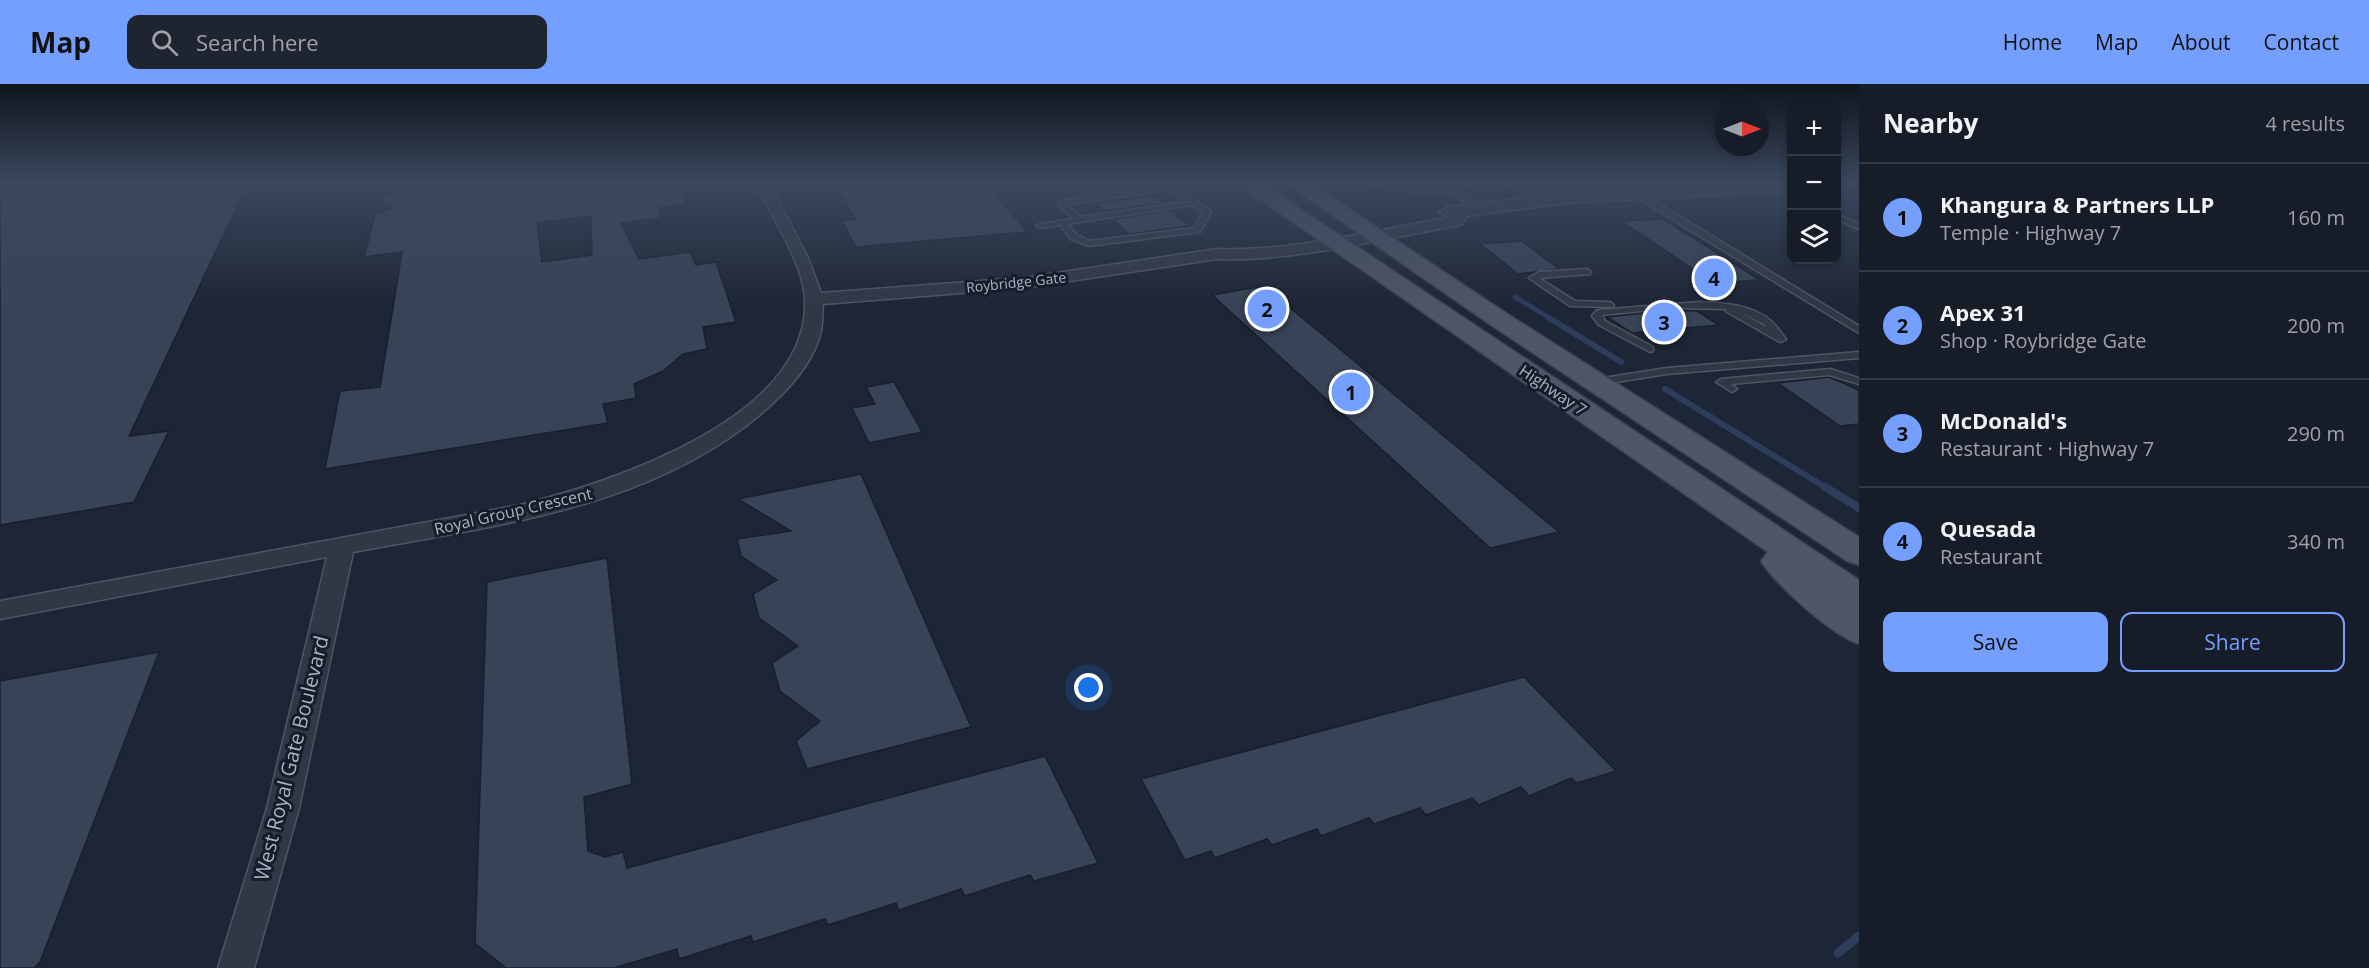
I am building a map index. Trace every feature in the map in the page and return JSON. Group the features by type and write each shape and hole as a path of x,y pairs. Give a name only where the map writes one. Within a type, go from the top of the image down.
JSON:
{"main road":[{"name":"Highway 7","path":"1307,224 1859,597"},
{"name":"Highway 7","path":"1359,224 1859,553"},
{"path":"1720,502 1797,581 1859,630"}],"street":[{"name":"Royal Group Crescent","path":"0,609 520,513 583,497 626,482 694,450 743,419 786,379 805,350 812,324 814,299 800,259 783,224"},
{"name":"Roybridge Gate","path":"814,299 1023,282 1217,254 1240,255 1326,237 1428,224"},
{"name":"West Royal Gate Boulevard","path":"236,968 283,808 342,547"}],"lane":[{"path":"1040,226 1049,224"},
{"path":"1063,224 1074,237 1089,244 1197,230 1200,224"},
{"path":"1686,224 1859,330"},
{"path":"1587,272 1539,275 1533,278 1570,303 1581,306 1644,302 1647,301 1647,295"},
{"path":"1650,349 1602,323 1597,316 1599,313 1717,305 1781,339"},
{"path":"1597,382 1666,371 1859,355"},
{"path":"1732,389 1721,382 1830,372 1859,381"}],"building":[{"path":"0,224 229,224 129,436 169,431 134,502 0,525"},
{"path":"372,224 537,224 542,262 592,255 591,224 622,224 639,259 690,252 696,265 716,262 736,322 703,327 707,349 683,354 663,371 634,384 636,398 603,404 608,423 325,469 340,391 380,387 402,252 364,257"},
{"path":"844,224 1021,224 1028,232 856,247"},
{"path":"1119,224 1189,226 1129,234"},
{"path":"1626,224 1671,224 1760,280 1714,283"},
{"path":"1522,241 1559,269 1518,274 1480,244"},
{"path":"1264,286 1559,532 1490,548 1212,295"},
{"path":"1672,310 1697,311 1719,325 1632,333 1607,317"},
{"path":"1829,377 1859,390 1859,424 1840,426 1778,383"},
{"path":"894,382 922,432 869,443 852,408 875,404 866,387"},
{"path":"861,474 971,727 807,769 796,741 820,721 780,691 772,663 798,646 759,618 753,594 777,580 741,556 737,539 791,531 738,499"},
{"path":"607,558 632,784 584,797 588,851 605,857 623,852 627,868 1045,756 1098,863 1034,881 1030,875 965,896 961,889 899,910 896,903 828,925 825,919 753,942 751,936 679,959 677,949 614,968 506,968 475,943 487,582"},
{"path":"159,652 40,962 34,968 0,968 0,681"},
{"path":"1524,677 1616,771 1577,783 1571,778 1529,796 1521,787 1479,805 1472,798 1426,815 1420,808 1374,824 1369,818 1321,836 1317,829 1272,845 1267,839 1215,858 1211,851 1185,860 1141,779"}],"waterway":[{"path":"1515,297 1551,319"},
{"path":"1549,318 1621,362"},
{"path":"1665,389 1828,489"},
{"path":"1825,487 1859,508"},
{"path":"1838,953 1859,936"}],"place":[{"name":"Quesada","path":"1714,278"},
{"name":"Apex 31","path":"1267,309"},
{"name":"McDonald's","path":"1664,322"},
{"name":"Khangura & Partners LLP","path":"1351,392"}]}
